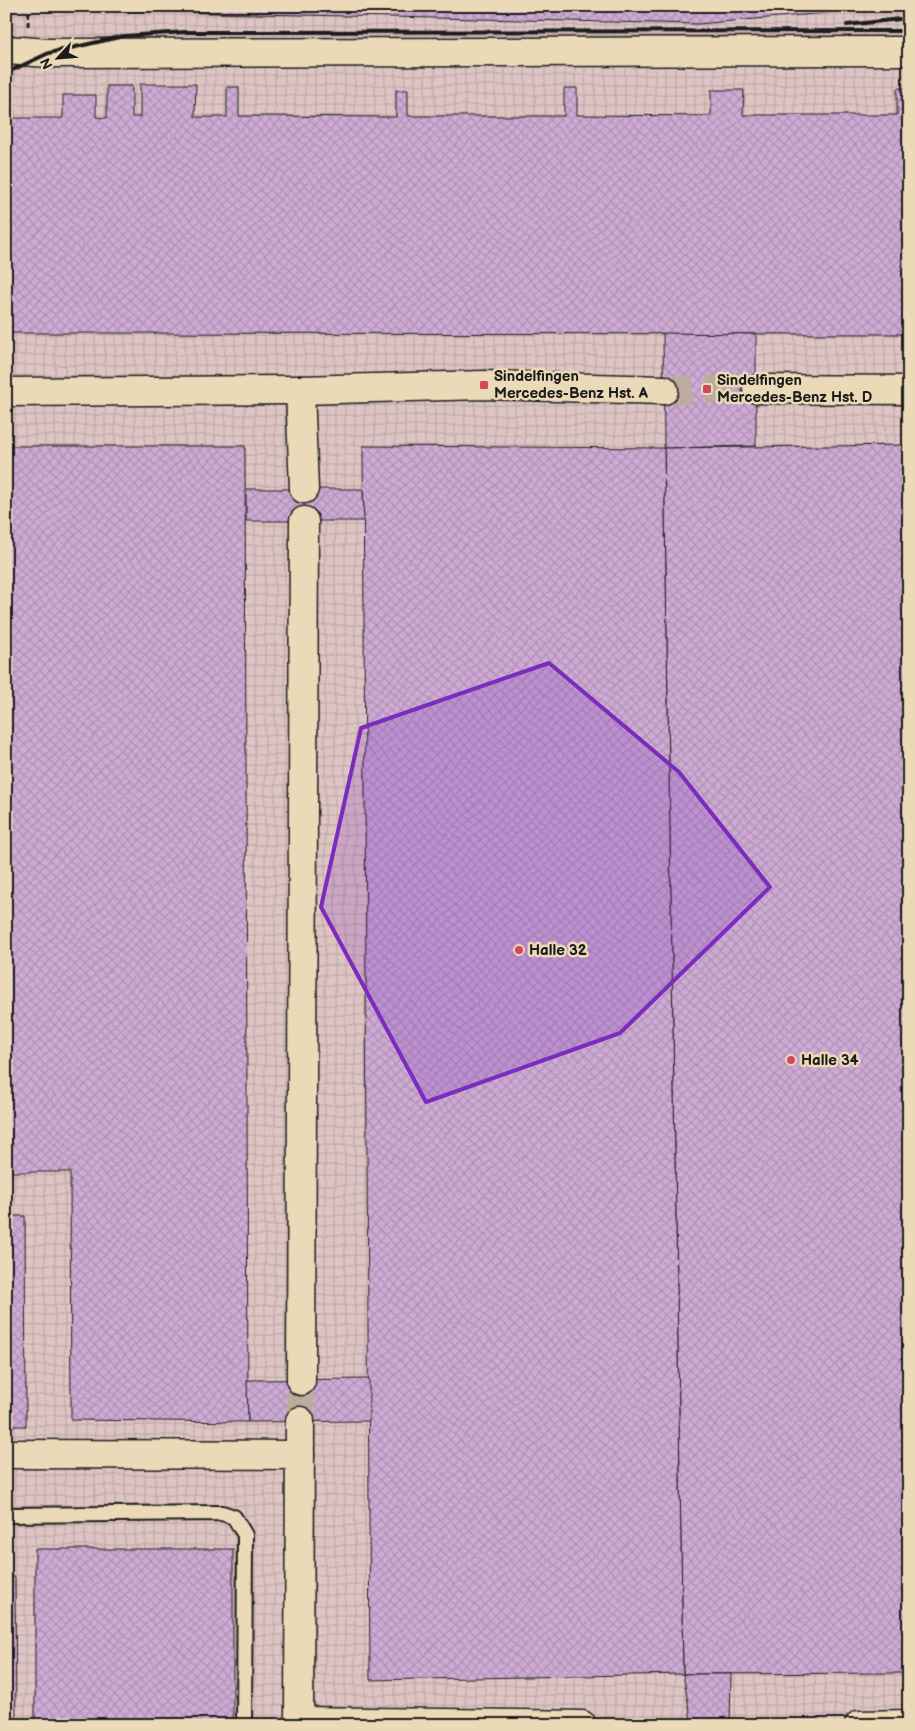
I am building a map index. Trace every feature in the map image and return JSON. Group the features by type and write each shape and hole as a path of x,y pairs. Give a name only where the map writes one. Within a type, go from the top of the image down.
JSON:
{"street":[{"path":"6,50 49,53 909,51"},
{"path":"6,392 300,390 484,385 664,390"},
{"path":"757,389 909,390"},
{"path":"300,390 304,489"},
{"path":"301,1380 304,520"},
{"path":"300,1421 300,1723 582,1725"},
{"path":"6,1454 300,1455"},
{"path":"859,1725 909,1724"}],"lane":[{"path":"6,1515 222,1513 234,1517 244,1535 244,1725"}],"highlighted area":[{"path":"549,663 679,772 770,887 620,1033 426,1102 321,907 361,728"}],"shaded area":[{"path":"6,6 909,6 909,1725 6,1725"}],"building":[{"path":"81,6 861,6 861,10 698,24 81,10"},
{"path":"140,84 196,84 195,117 227,117 227,87 239,87 239,116 396,117 396,90 408,90 408,116 564,116 564,88 577,88 577,115 711,116 711,90 744,90 743,115 897,115 897,88 908,88 909,334 6,333 6,118 63,118 63,95 96,95 96,117 107,118 107,86 132,86 132,117 140,117"},
{"path":"663,333 756,334 756,446 664,448"},
{"name":"Halle 34","path":"909,445 909,1673 683,1674 664,448"},
{"path":"6,446 245,446 248,1422 71,1420 70,1172 6,1172"},
{"name":"Halle 32","path":"363,446 664,448 683,1674 370,1680"},
{"path":"246,489 363,489 364,521 246,521"},
{"path":"6,1216 25,1216 26,1426 6,1426"},
{"path":"369,1379 369,1421 248,1422 247,1380"},
{"path":"35,1549 233,1549 233,1725 35,1725"},
{"path":"6,1577 15,1577 16,1725 6,1725"},
{"path":"683,1674 731,1674 730,1725 692,1725"}],"tunnel":[{"path":"664,390 757,389"},
{"path":"300,1421 301,1381"}],"railway":[{"path":"847,25 909,18"},
{"path":"6,73 49,53 124,36 186,32 909,31"}],"place":[{"name":"Sindelfingen Mercedes-Benz Hst. A","path":"484,385"},
{"name":"Sindelfingen Mercedes-Benz Hst. D","path":"707,389"},
{"name":"Halle 32","path":"519,950"},
{"name":"Halle 34","path":"791,1060"}]}
